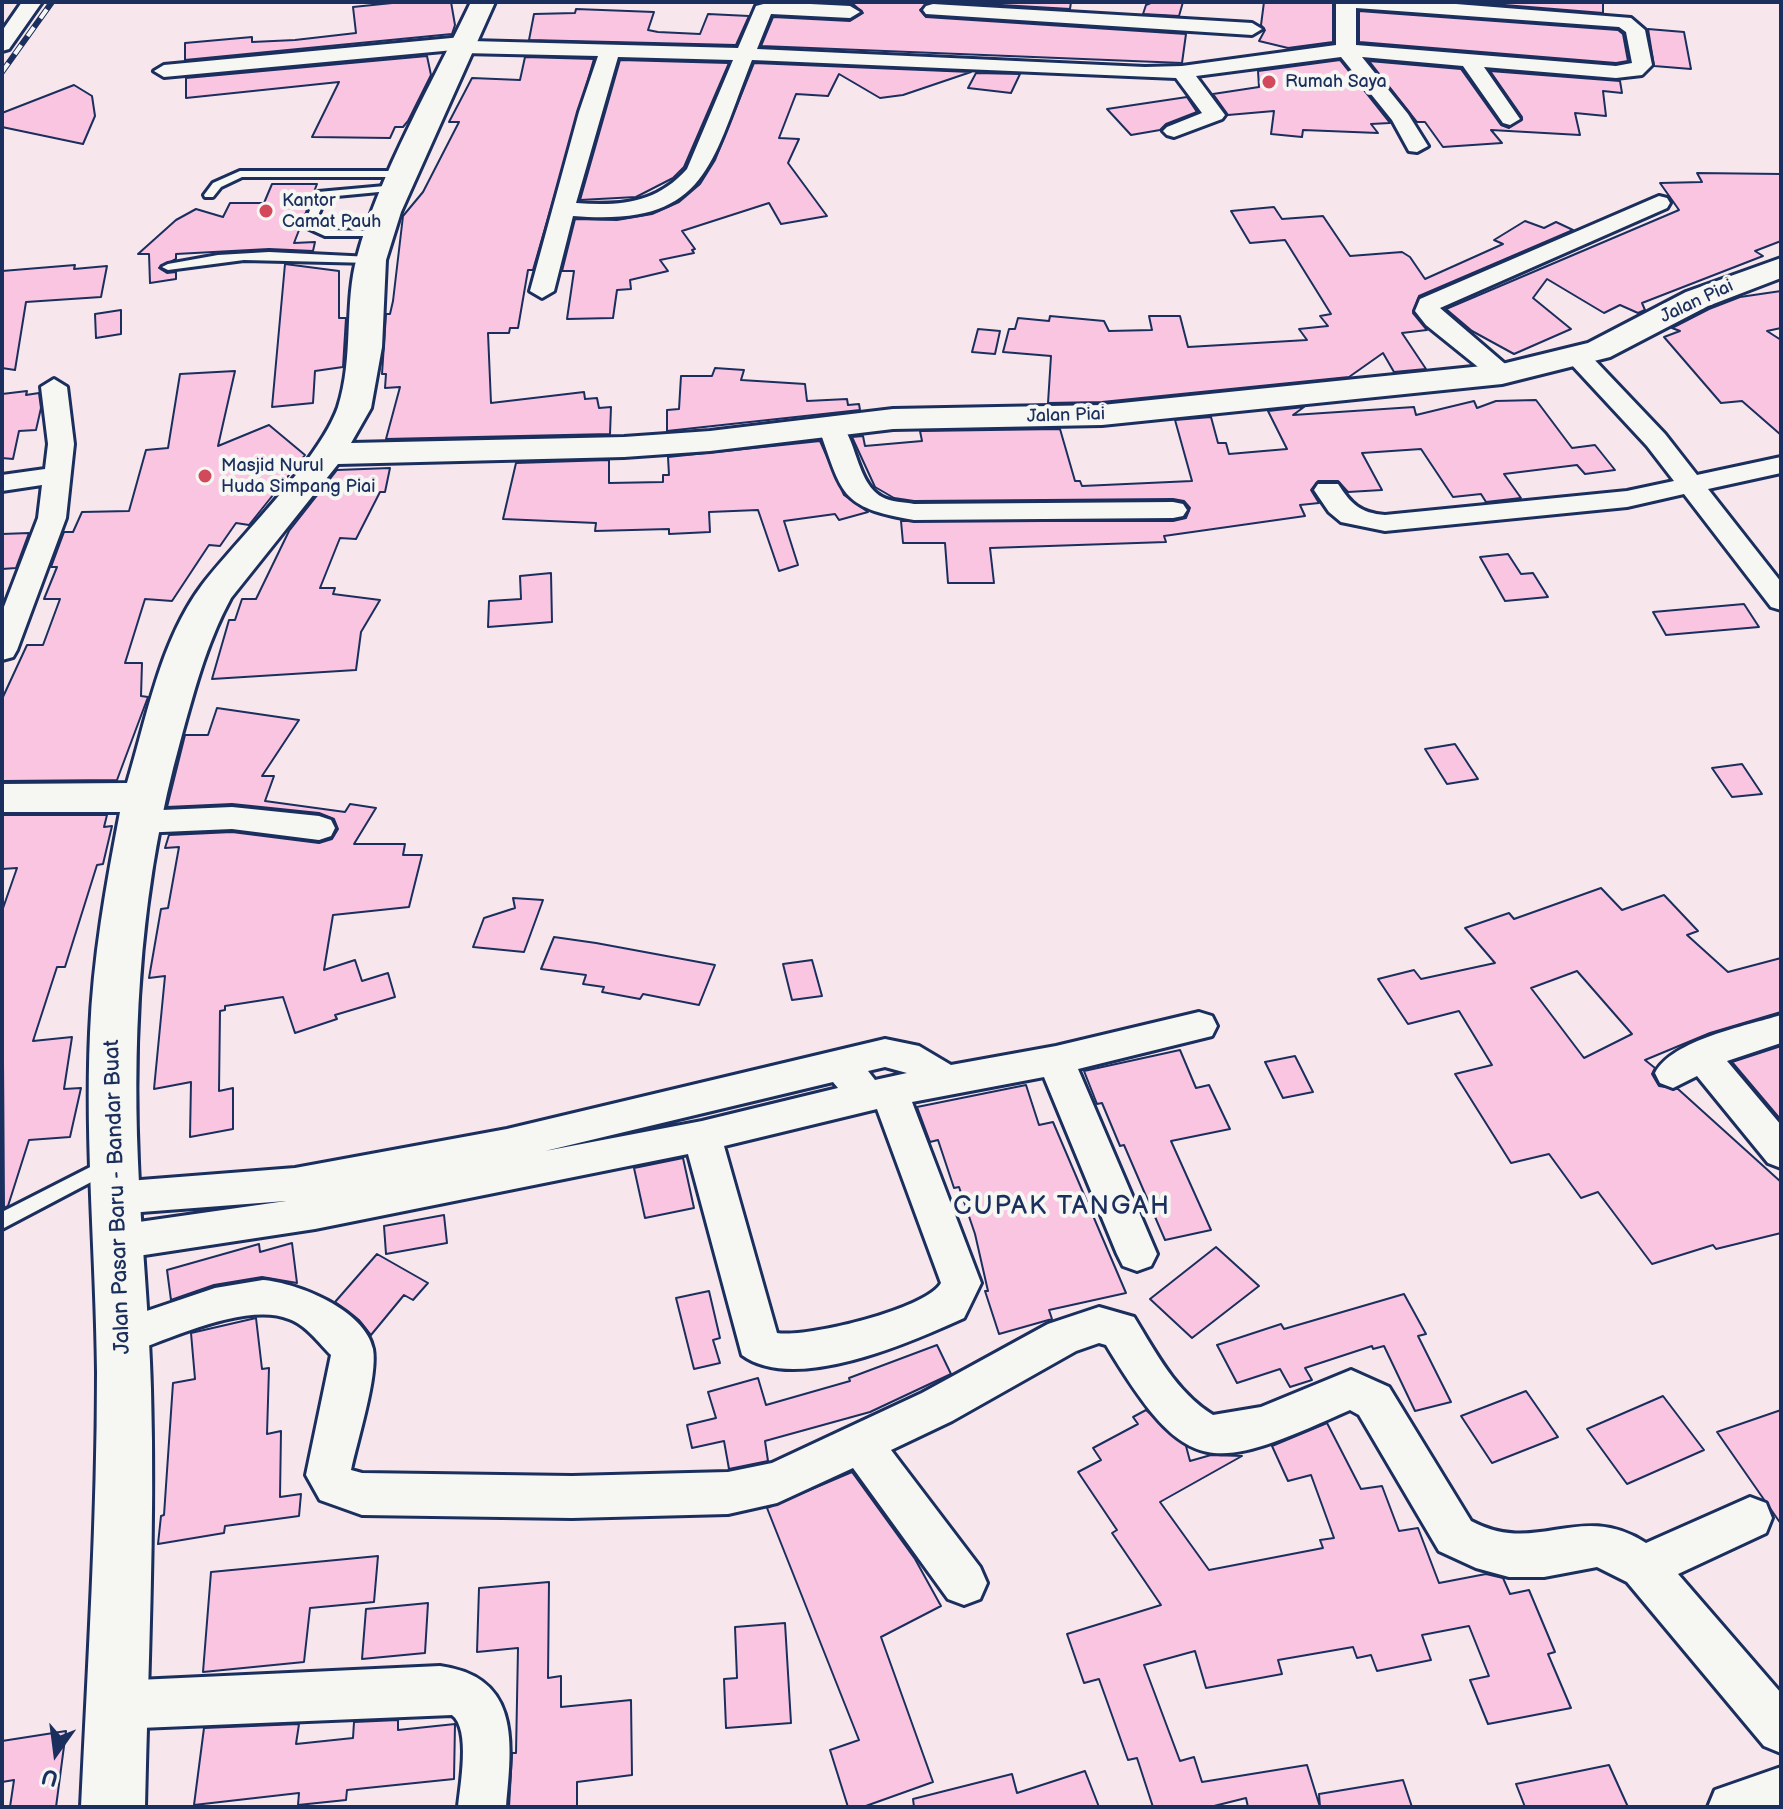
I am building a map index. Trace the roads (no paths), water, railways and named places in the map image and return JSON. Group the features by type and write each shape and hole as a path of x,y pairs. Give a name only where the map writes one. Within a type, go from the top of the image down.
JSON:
{"street":[{"path":"2,45 32,2"},
{"name":"Jalan Pasar Baru - Bandar Buat","path":"113,1807 125,1463 123,1337 114,1180 118,954 141,809 181,667 200,621 215,594 343,433 361,380 375,247 399,181 483,2"},
{"path":"1346,2 1346,50 1401,118 1417,146"},
{"path":"164,71 462,45 1182,72 1346,50 1616,72 1635,71 1642,65 1635,30 1624,22 1461,6 1354,2"},
{"path":"563,209 628,212 659,204 685,187 697,171 760,16 767,8 850,12"},
{"path":"916,61 931,19 1253,22 1248,64"},
{"path":"542,291 589,112 610,51"},
{"path":"1471,59 1476,74 1510,119"},
{"path":"1174,131 1215,115 1182,72"},
{"path":"1502,374 1435,320 1427,311 1428,304 1659,203"},
{"name":"Jalan Piai","path":"328,454 624,447 710,441 893,419 1102,415 1502,374 1579,358 1697,299 1781,267"},
{"path":"1579,358 1656,440 1781,601"},
{"path":"2,650 8,619 52,518 61,444 54,387"},
{"path":"831,426 851,476 866,499 873,504 914,512 1173,510"},
{"path":"1328,490 1336,507 1347,516 1385,523 1627,499 1781,465"},
{"path":"2,483 57,475"},
{"path":"2,798 319,828"},
{"path":"114,1180 305,1198 702,1136 878,1093 1056,1060 1199,1026"},
{"path":"1781,1029 1687,1064 1781,1152"},
{"path":"118,1242 841,1066 874,1053 889,1051 919,1061 945,1080"},
{"path":"1056,1060 1137,1254"},
{"path":"702,1136 757,1342 768,1350 785,1353 889,1333 950,1305 961,1283 878,1093 841,1066"},
{"path":"123,1337 251,1296 287,1299 308,1308 352,1348 352,1368 328,1475 335,1486 362,1494 572,1497 728,1493 777,1483 937,1407 1063,1337 1099,1325 1109,1326 1119,1330 1179,1414 1210,1435 1236,1433 1351,1389 1361,1391 1374,1401 1455,1536 1475,1548 1505,1555 1543,1556 1575,1547 1602,1546 1622,1553 1643,1567 1781,1729"},
{"path":"861,1444 964,1583"},
{"path":"1643,1567 1750,1518"},
{"path":"116,1705 440,1690 467,1695 483,1713 486,1738 482,1807"},
{"path":"1732,1807 1781,1791"}],"lane":[{"path":"209,195 217,185 240,174 399,181"},
{"path":"375,247 308,226 322,194 399,181"},
{"path":"168,267 212,258 375,247"},
{"path":"2,1221 114,1180"}],"railway":[{"path":"2,72 52,2"}],"place":[{"name":"Rumah Saya","path":"1269,82"},
{"name":"Kantor Camat Pauh","path":"266,211"},
{"name":"Masjid Nurul Huda Simpang Piai","path":"205,476"}],"district":[{"name":"CUPAK TANGAH","path":"1062,1207"}]}
